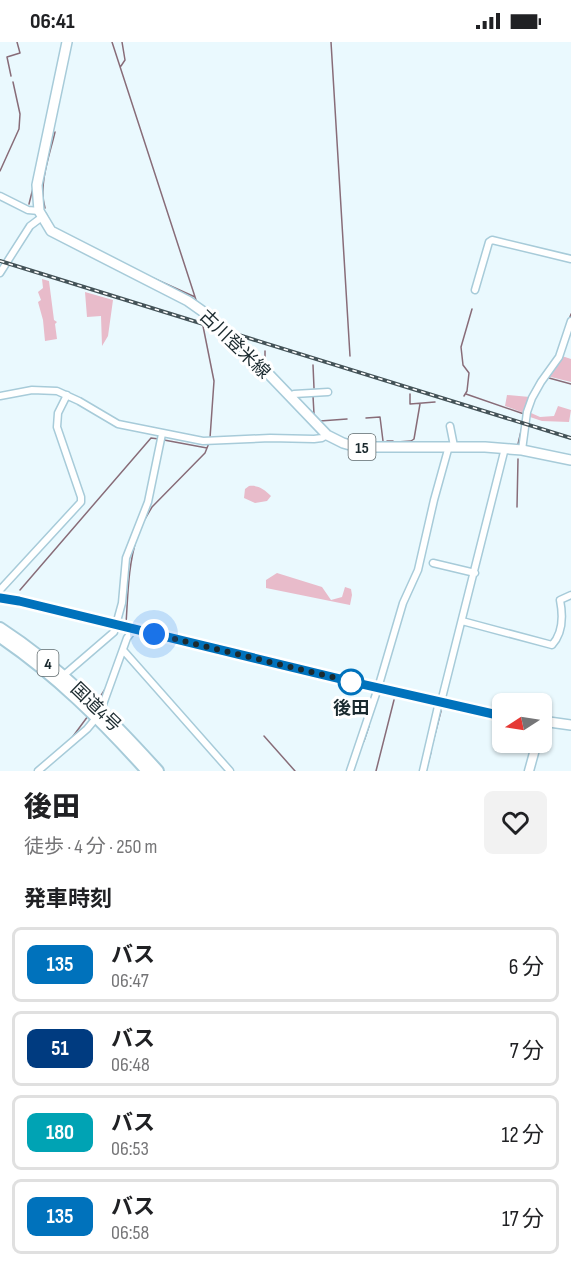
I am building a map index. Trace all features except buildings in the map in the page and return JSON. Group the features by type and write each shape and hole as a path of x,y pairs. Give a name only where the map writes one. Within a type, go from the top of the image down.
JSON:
{"highway":[{"name":"国道4号","path":"0,628 64,675 147,771"},
{"name":"国道4号","path":"0,637 95,710 158,771"}],"main road":[{"path":"40,214 37,185 67,42"},
{"name":"古川登米線","path":"40,214 51,231 58,236 189,302 205,313 236,340 327,435 357,447 505,448 571,460"},
{"path":"0,598 492,714"},
{"path":"552,722 571,725"}],"street":[{"path":"0,196 40,214 0,273"},
{"path":"475,290 489,242 492,240 571,259"},
{"path":"522,450 527,412 532,398 559,357 571,321"},
{"path":"0,396 46,389 57,390 118,424 161,438 210,441 270,438 314,439 327,435"},
{"path":"291,398 294,394 328,392"},
{"path":"0,590 81,502 57,427 58,413 67,395"},
{"path":"349,771 378,688 403,603 418,570 452,446 450,426"},
{"path":"38,771 87,729 123,650 127,638 126,558 137,525 148,502 161,438"},
{"path":"423,771 505,448"},
{"path":"433,563 475,573"},
{"path":"462,621 552,645 557,640 562,621 560,600 571,595"},
{"path":"64,675 114,632 126,627"},
{"path":"123,650 230,771"},
{"path":"529,771 534,753"}],"shaded area":[{"path":"42,279 49,281 54,320 57,322 55,324 57,339 45,341 38,302 41,300 38,292 43,288"},
{"path":"85,292 113,300 108,336 102,346 101,316 87,317"},
{"path":"562,356 571,359 571,382 547,376"},
{"path":"507,395 530,397 524,413 505,406"},
{"path":"558,406 571,410 569,422 542,421 530,417 531,413 540,417 554,416"},
{"path":"249,486 261,488 271,496 267,501 255,503 244,498 245,489"},
{"path":"277,573 322,587 331,600 342,597 345,587 351,589 350,605 266,588 266,580"}],"waterway":[{"path":"11,76 7,57 20,53 17,42"},
{"path":"112,42 197,303"},
{"path":"121,66 125,60 122,42"},
{"path":"331,42 350,356"},
{"path":"0,171 19,129 20,114 13,82"},
{"path":"45,208 44,180 55,132"},
{"path":"29,204 33,188"},
{"path":"46,213 49,219"},
{"path":"153,278 195,297"},
{"path":"464,396 467,391 469,373 463,365 461,347 472,309"},
{"path":"569,320 571,314"},
{"path":"201,316 214,381 210,438"},
{"path":"265,351 265,364 292,392"},
{"path":"313,365 314,388"},
{"path":"549,378 571,384"},
{"path":"410,394 410,404 435,402"},
{"path":"466,394 524,414"},
{"path":"301,402 314,414 313,396"},
{"path":"397,442 414,439 420,404"},
{"path":"366,418 380,417 383,441"},
{"path":"320,421 347,419"},
{"path":"518,444 522,427"},
{"path":"20,590 151,438 159,439"},
{"path":"164,440 207,448"},
{"path":"387,441 393,441"},
{"path":"142,524 152,507 205,453 209,443"},
{"path":"517,507 518,459"},
{"path":"126,624 130,569 137,537"},
{"path":"97,702 107,686"},
{"path":"376,771 394,700"},
{"path":"433,742 441,711"},
{"path":"71,739 88,716"},
{"path":"364,741 369,726"},
{"path":"264,736 295,771"},
{"path":"426,771 431,752"}],"railway":[{"path":"0,261 571,438"}],"bus line":[{"name":"135","path":"0,598 492,714"}],"place":[{"name":"後田","path":"351,682"}],"route":[{"path":"154,634 357,683 351,682"}]}
